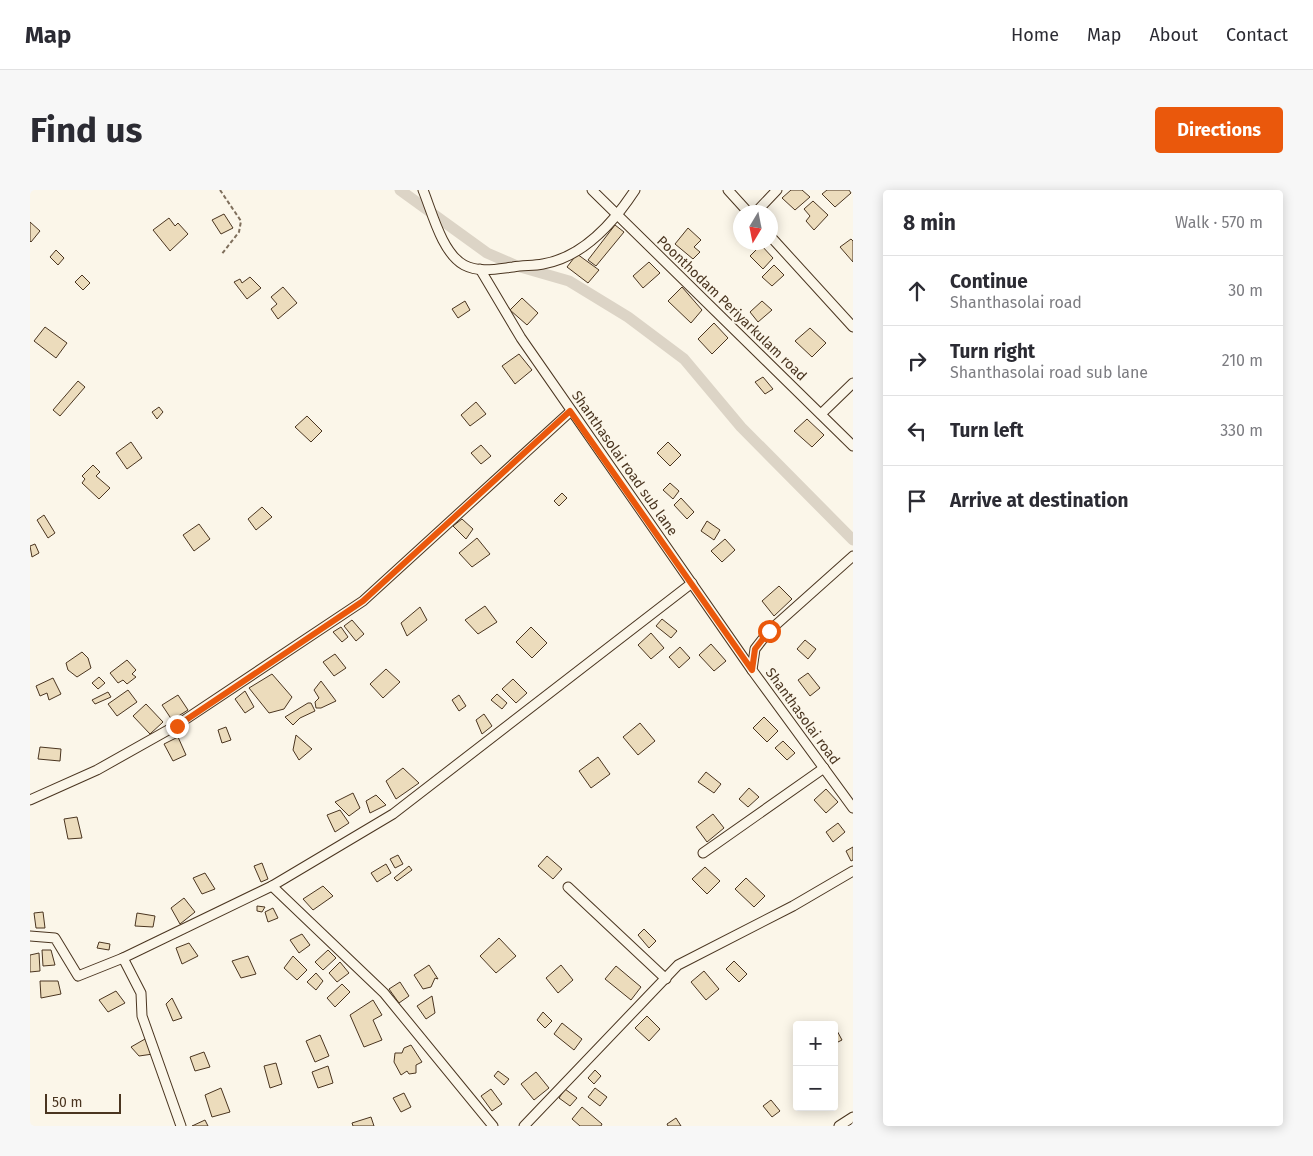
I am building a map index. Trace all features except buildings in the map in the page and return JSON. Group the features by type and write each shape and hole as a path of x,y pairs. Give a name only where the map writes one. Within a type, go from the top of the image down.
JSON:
{"street":[{"path":"423,190 444,243 464,265 487,271 544,264 566,256 589,243 618,216 635,190"},
{"name":"Poonthodam Periyarkulam road","path":"592,190 853,446"},
{"path":"728,190 742,205"},
{"path":"763,205 777,190"},
{"path":"778,246 853,327"},
{"name":"Shanthasolai road sub lane","path":"480,269 521,338 570,411 752,670"},
{"path":"821,414 853,382"},
{"path":"30,800 97,770 177,726 363,601 570,411"},
{"name":"Shanthasolai road","path":"851,558 769,631 755,649 752,670 853,808"},
{"path":"30,936 55,938 78,976 123,958 272,886 393,814 692,583"},
{"path":"703,853 824,768"},
{"path":"524,1126 678,965 793,906 853,871"},
{"path":"272,886 384,993 493,1126"},
{"path":"568,888 666,978"},
{"path":"123,958 141,993 142,1016 181,1126"},
{"path":"838,1126 853,1117"}],"path":[{"path":"220,190 240,220 239,232 221,255"}],"waterway":[{"path":"400,190 487,253 517,266 569,281 628,317 684,359 741,427 853,540"}],"route":[{"path":"177,726 363,601 528,452 570,411 752,670 755,649 769,631"}]}
